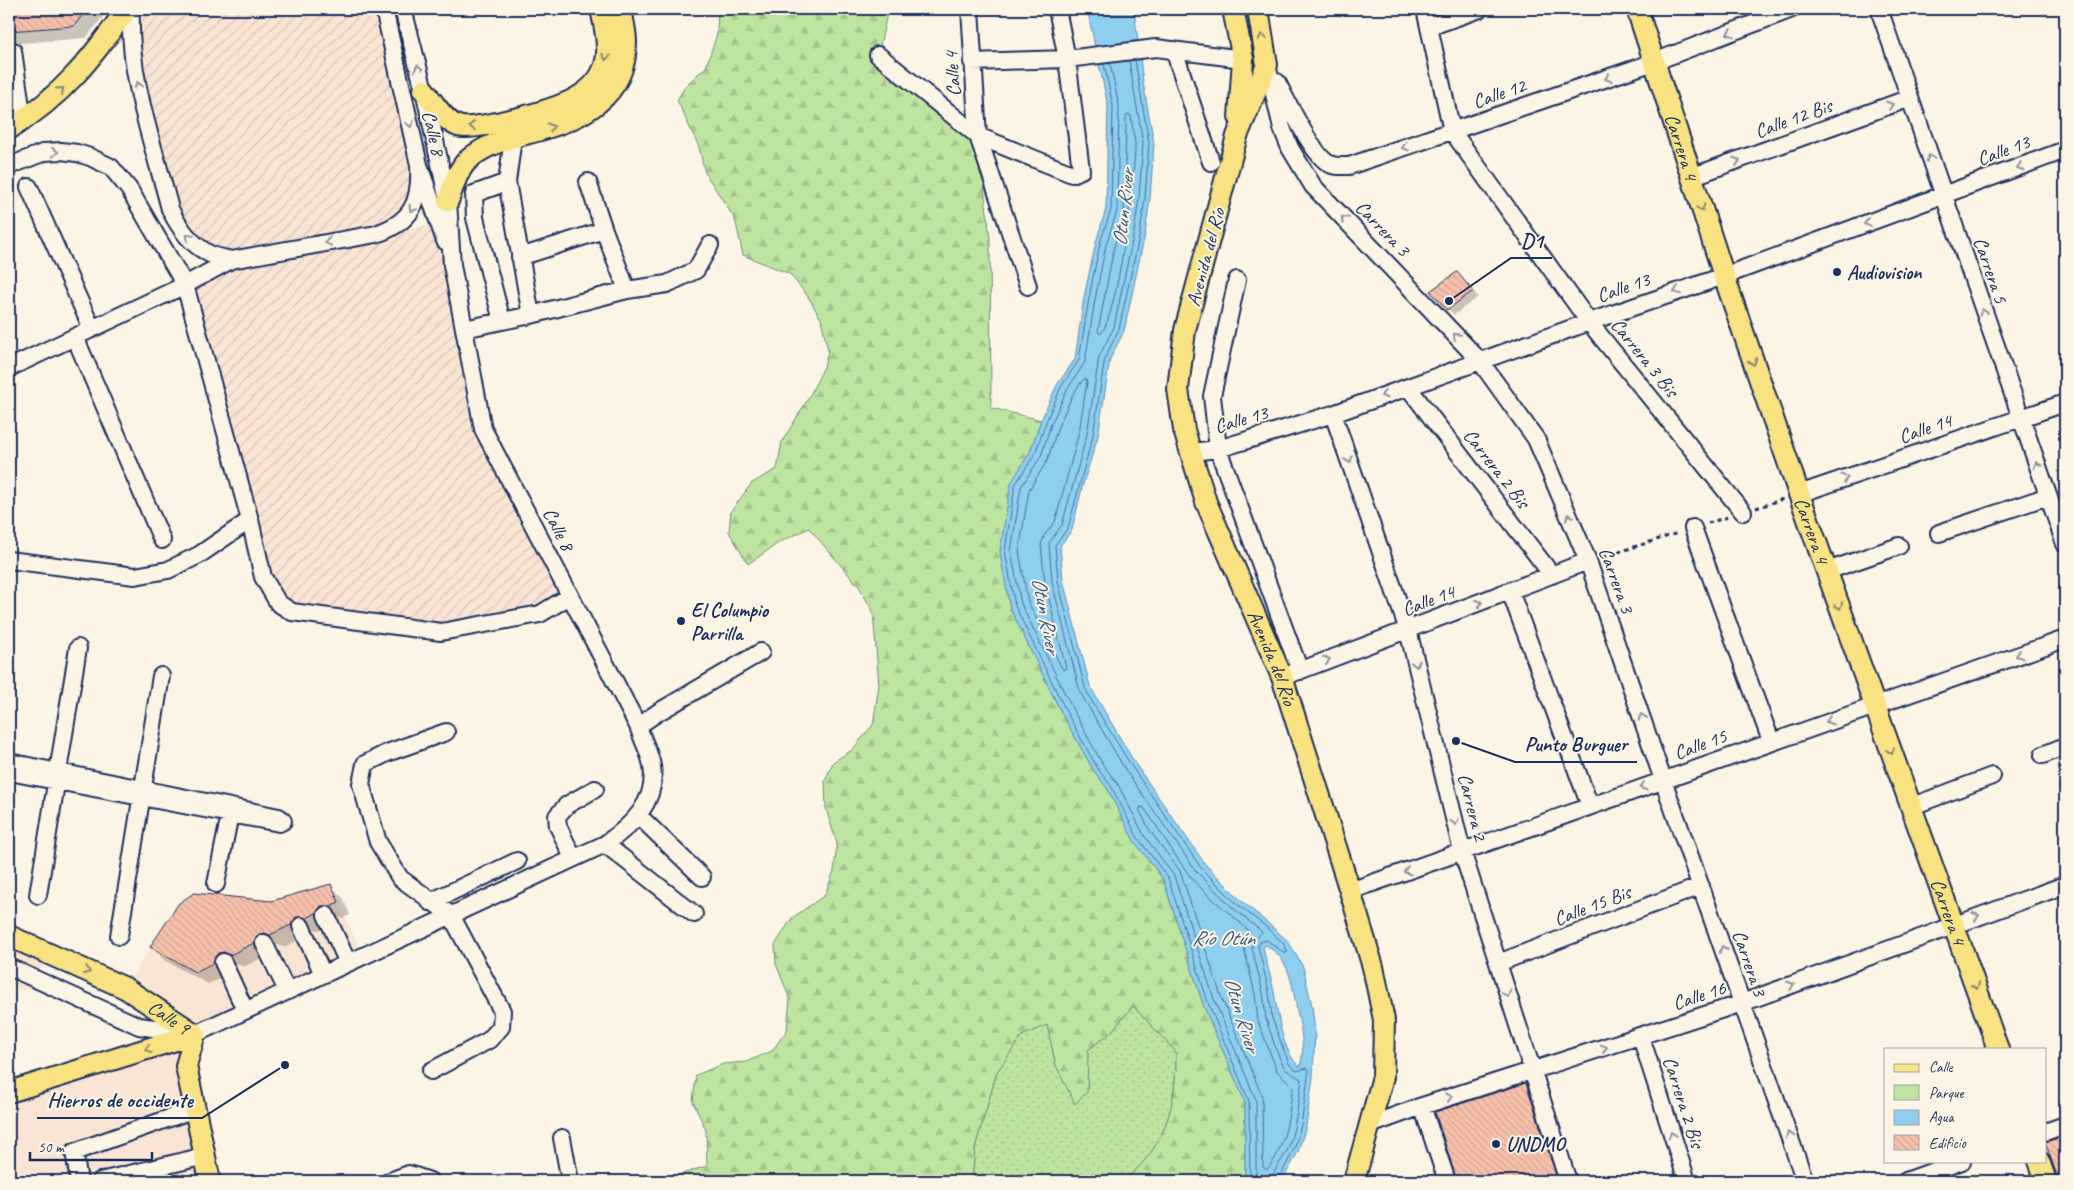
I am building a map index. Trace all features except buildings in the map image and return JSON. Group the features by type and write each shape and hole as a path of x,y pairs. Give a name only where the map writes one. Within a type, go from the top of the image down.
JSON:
{"main road":[{"path":"16,125 49,101 88,63 127,9"},
{"path":"424,90 445,117 458,126 474,127 557,107 584,93 596,83 604,69 608,40 601,9"},
{"path":"448,201 459,172 466,161 492,145 565,123 591,109 603,99 621,72 624,58 626,42 621,9"},
{"path":"1233,9 1243,59 1237,136"},
{"path":"1237,136 1267,65 1258,9"},
{"name":"Carrera 4","path":"1637,9 1724,276 1799,494 1998,1048"},
{"name":"Avenida del Río","path":"1237,136 1182,350 1178,389 1184,430 1206,502 1291,674 1373,967 1384,1020 1382,1077 1354,1181"},
{"name":"Calle 9","path":"9,937 125,988 195,1034 186,1066 210,1181"},
{"path":"9,1092 195,1034"},
{"path":"2039,1162 2046,1181"}],"street":[{"path":"132,9 131,46 134,72 170,209 178,226 208,254 231,260"},
{"name":"Calle 8","path":"384,9 420,165 452,265"},
{"name":"Calle 8","path":"195,1034 605,844 639,816 647,802 652,786 652,766 638,726 483,429 452,265 448,201 424,90 403,9"},
{"name":"Calle 4","path":"970,9 978,136 1028,286"},
{"path":"878,55 978,136 1072,174 1081,170 1067,59 1057,9"},
{"name":"Carrera 3 Bis","path":"1425,9 1452,131 1589,322 1743,512"},
{"path":"1429,27 1480,9"},
{"name":"Calle 12","path":"1267,65 1317,154 1328,164 1339,167 1349,166 1654,62 1792,9"},
{"name":"Carrera 5","path":"1878,9 2065,544"},
{"path":"972,62 1067,59 1156,48 1243,59"},
{"path":"1174,50 1211,162"},
{"path":"13,51 16,125"},
{"name":"Carrera 3","path":"1267,65 1282,128 1290,148 1313,186 1480,361 1536,439 1588,562 1805,1181"},
{"name":"Calle 12 Bis","path":"1691,177 1910,98"},
{"path":"513,138 507,182 531,315"},
{"path":"9,166 46,152 62,150 90,156 111,167 129,189 185,285 250,520 263,577 278,603 292,612 440,632 540,614 570,596"},
{"name":"Calle 13","path":"1191,452 1218,449 1332,414 1724,276 2065,150"},
{"path":"9,368 185,285 231,260 376,234 393,228 406,218 416,203 420,186 420,165"},
{"path":"502,321 476,218 474,194 507,182"},
{"path":"588,182 627,290"},
{"path":"29,187 92,329"},
{"path":"520,257 604,230"},
{"path":"464,329 531,315 627,290 667,284 696,270 710,245"},
{"path":"1238,280 1212,396 1218,449 1291,674"},
{"path":"75,337 162,540"},
{"name":"Carrera 2 Bis","path":"1408,387 1552,575"},
{"name":"Calle 14","path":"1799,494 2065,402"},
{"name":"Carrera 2","path":"1332,414 1408,630 1462,851 1568,1181"},
{"path":"1939,533 2048,496"},
{"path":"9,560 135,576 168,570 199,555 250,520"},
{"path":"1693,528 1771,741"},
{"path":"1827,571 1899,546"},
{"name":"Calle 14","path":"1291,674 1588,562"},
{"path":"1510,591 1590,806"},
{"name":"Calle 15","path":"1350,890 2065,639"},
{"path":"38,895 78,648"},
{"path":"638,726 761,652"},
{"path":"119,936 161,676"},
{"path":"431,1071 489,1040 500,1027 502,1011 450,915 400,878 378,842 361,784 365,764 387,753 446,732"},
{"path":"2044,754 2065,746"},
{"path":"9,762 57,776 280,817 282,820 279,823 230,814 142,793"},
{"path":"9,772 57,776"},
{"path":"1910,807 1992,776"},
{"path":"574,858 558,826 557,816 567,805 595,789"},
{"path":"216,884 230,814"},
{"path":"639,816 702,877"},
{"path":"605,844 694,914"},
{"path":"430,902 517,861"},
{"name":"Calle 16","path":"1370,1125 1422,1106 1742,1003 2065,885"},
{"name":"Calle 15 Bis","path":"1498,963 1701,886"},
{"path":"326,915 348,963"},
{"path":"301,926 324,974"},
{"path":"264,943 286,991"},
{"path":"223,962 245,1010"},
{"path":"9,967 139,1026 195,1034"},
{"name":"Carrera 2 Bis","path":"1641,1036 1687,1181"},
{"path":"1422,1106 1447,1181"},
{"path":"79,1181 74,1152 195,1109"},
{"path":"2046,1132 2065,1125"},
{"path":"562,1138 570,1181"},
{"path":"100,1181 205,1156"},
{"path":"1910,1181 1959,1162"},
{"path":"390,1181 409,1174 430,1181"}],"shaded area":[{"path":"131,9 384,9 419,165 416,203 382,233 439,223 483,429 570,596 540,614 441,632 278,603 185,285 230,260 179,226 131,28"},
{"path":"331,884 363,957 195,1034 186,1066 210,1181 13,1181 9,1163 9,1092 194,1034 125,988 179,903 194,893 271,901"},
{"path":"9,936 50,954 28,991 9,987"}],"green space":[{"path":"718,9 888,9 878,55 978,136 990,238 991,408 1041,420 1030,452 1011,484 1000,551 1010,608 1063,716 1094,771 1107,788 1134,841 1163,879 1204,1007 1245,1102 1245,1181 1124,1181 1139,1167 1159,1139 1171,1107 1176,1072 1176,1052 1133,1006 1110,1033 1088,1050 1087,1092 1075,1104 1056,1066 1047,1025 1022,1036 997,1072 975,1148 972,1181 667,1181 669,1178 707,1166 706,1130 693,1102 696,1075 723,1064 746,1062 772,1051 787,1030 790,999 776,964 775,945 792,918 825,895 834,871 837,844 826,809 825,781 833,762 852,750 873,725 879,685 873,612 860,588 809,528 780,542 748,564 729,532 731,511 752,483 777,469 782,442 809,397 824,367 828,351 821,319 809,298 790,274 743,255 735,219 705,173 699,147 677,100 686,85 706,67 717,34"},
{"path":"1133,1006 1176,1052 1174,1090 1166,1123 1159,1139 1139,1167 1124,1181 972,1181 975,1148 997,1072 1022,1035 1047,1024 1056,1066 1087,1092 1088,1050 1110,1033"}],"water":[{"name":"Río Otún","path":"1087,9 1134,9 1143,82 1154,143 1150,199 1145,234 1124,331 1110,359 1098,436 1082,488 1072,530 1060,546 1063,580 1090,686 1136,765 1205,864 1240,899 1288,941 1303,967 1312,1006 1315,1032 1313,1077 1306,1126 1298,1152 1282,1181 1245,1181 1245,1102 1204,1007 1163,879 1134,841 1107,788 1094,771 1063,716 1010,608 1002,565 1000,551 1011,483 1030,452 1041,420 1057,385 1075,359 1084,297 1096,242 1106,209 1108,106","holes":["1266,945 1281,958 1291,981 1302,1036 1300,1067 1289,1052 1282,1032 1263,947"]}],"place":[{"name":"Audiovision","path":"1837,272"},
{"name":"D1","path":"1449,301"},
{"name":"El Columpio Parrilla","path":"681,621"},
{"name":"Punto Burguer","path":"1456,741"},
{"name":"Hierros de occidente","path":"285,1065"},
{"name":"UNDMO","path":"1496,1144"}],"water label":[{"name":"Otun River","path":"1123,208"},
{"name":"Otun River","path":"1046,615"},
{"name":"Otun River","path":"1242,1014"}]}
